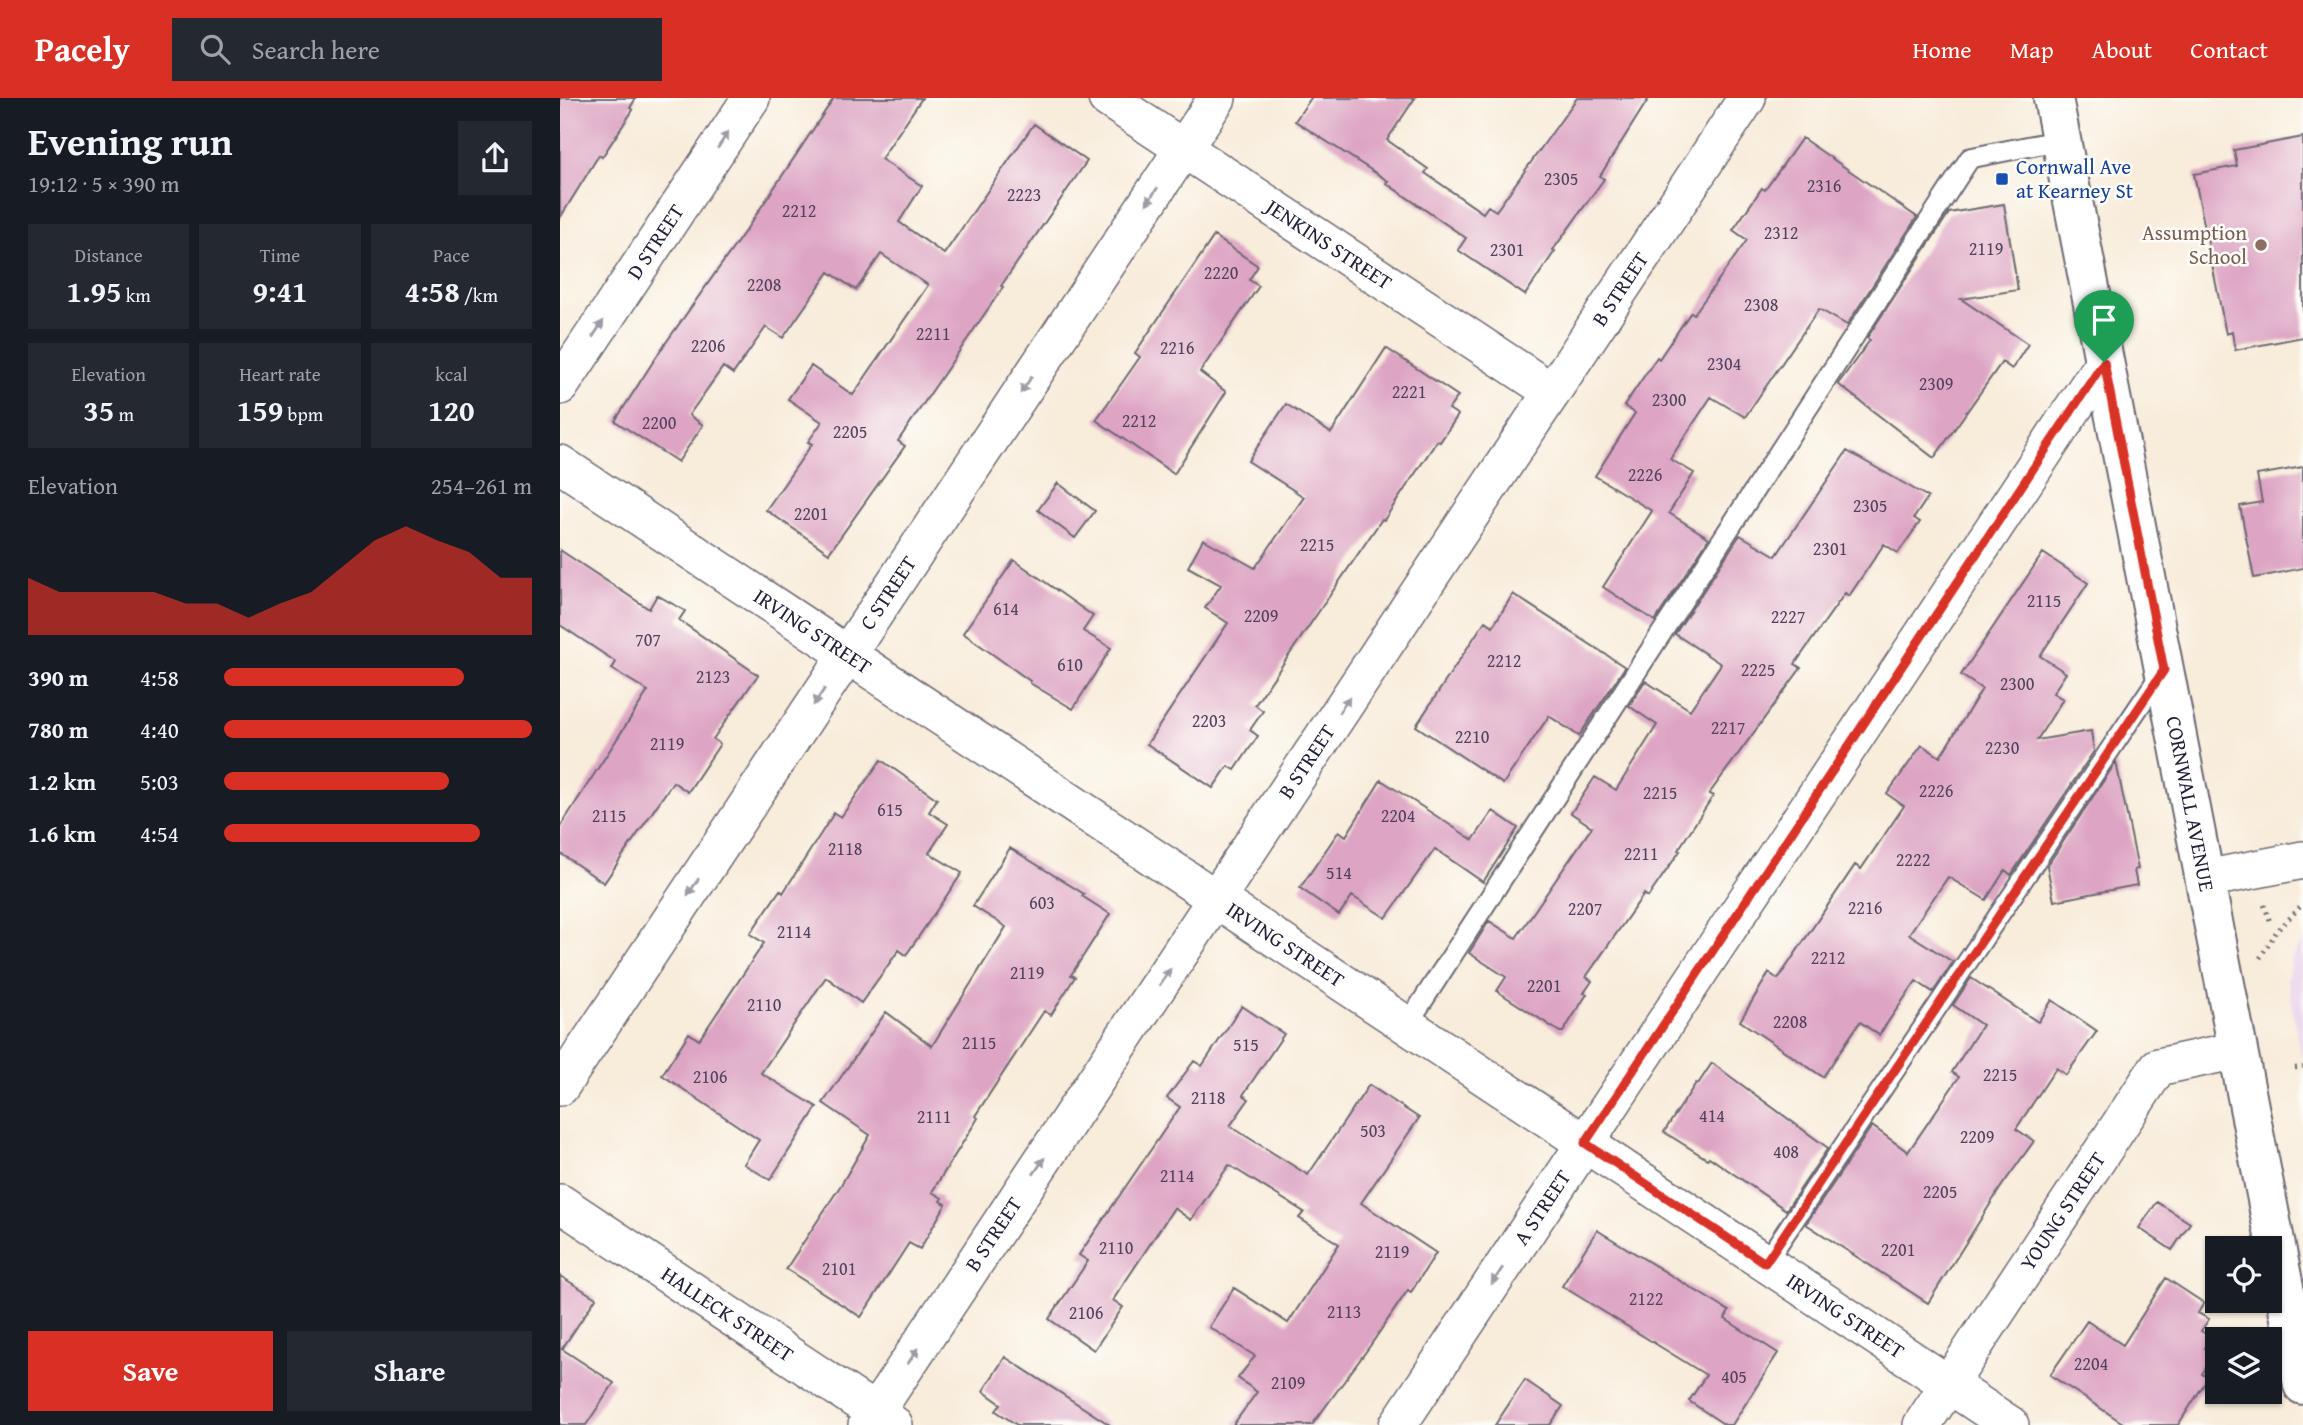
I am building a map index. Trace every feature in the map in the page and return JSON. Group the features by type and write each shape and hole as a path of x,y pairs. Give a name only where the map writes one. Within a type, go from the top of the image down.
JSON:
{"street":[{"name":"D STREET","path":"560,386 751,98"},
{"name":"JENKINS STREET","path":"1107,98 1552,392"},
{"name":"C STREET","path":"560,1087 1217,98"},
{"name":"B STREET","path":"879,1421 1216,899 1747,98"},
{"name":"CORNWALL AVENUE","path":"2053,98 2303,1385"},
{"name":"A STREET","path":"1398,1425 2104,362"},
{"name":"IRVING STREET","path":"560,464 2010,1425"},
{"path":"2205,878 2303,859"},
{"name":"YOUNG STREET","path":"1922,1425 2158,1067 2238,1050"},
{"name":"HALLECK STREET","path":"560,1203 879,1421"}],"lane":[{"path":"1407,1026 1970,158 2061,140"},
{"path":"1765,1263 2164,670"}],"path":[{"path":"2263,901 2271,924"},
{"path":"2295,1068 2303,1067"}],"shaded area":[{"path":"2303,940 2303,1064 2287,979 2293,956"}],"building":[{"path":"560,98 636,98 630,108 633,110 602,157 599,155 560,218"},
{"path":"834,98 922,98 881,159 922,186 899,222 944,254 1034,124 1087,161 898,441 905,446 829,553 766,510 812,444 808,442 822,422 788,399 811,366 853,395 928,285 881,254 856,290 829,272 783,338 766,327 733,374 723,367 689,415 703,425 678,462 615,421"},
{"path":"1311,98 1415,98 1387,140 1428,169 1425,173 1483,213 1488,206 1496,211 1577,98 1649,98 1600,176 1604,179 1553,250 1555,251 1525,295 1458,250 1466,238 1386,183 1388,181 1295,121"},
{"path":"2303,137 2303,337 2235,350 2232,332 2226,334 2194,174 2237,166 2234,150"},
{"path":"1802,138 1917,217 1847,325 1819,309 1745,417 1711,397 1670,459 1694,473 1669,513 1709,538 1655,621 1603,587 1652,511 1595,476 1635,413 1624,406 1657,357 1659,359 1691,312 1694,314 1747,240 1733,230"},
{"path":"2004,204 2018,290 1961,299 2028,344 2012,369 2002,362 1934,458 1838,384 1870,340 1867,338 1949,213"},
{"path":"1214,236 1258,266 1249,280 1259,286 1200,372 1226,392 1174,474 1096,420 1140,357 1135,353"},
{"path":"1386,348 1458,396 1449,409 1458,415 1440,442 1437,441 1384,520 1382,519 1255,705 1263,711 1250,730 1258,736 1235,770 1228,766 1213,788 1147,744 1228,623 1205,608 1221,585 1188,567 1203,539 1255,568 1304,497 1248,461 1286,404 1331,433"},
{"path":"1847,451 1928,497 1914,518 1920,522 1898,553 1884,544 1849,596 1845,593 1795,664 1801,668 1709,794 1713,796 1678,850 1680,851 1648,897 1644,894 1586,977 1592,981 1584,993 1587,994 1563,1032 1560,1032 1497,991 1506,977 1469,953 1489,921 1516,938 1592,827 1571,813 1595,777 1616,790 1657,725 1629,706 1645,681 1690,710 1721,664 1675,634 1740,535 1776,556"},
{"path":"2303,467 2303,568 2254,578 2240,506 2262,502 2257,475"},
{"path":"1058,483 1095,511 1075,538 1038,510"},
{"path":"560,550 649,609 657,595 685,611 679,620 758,675 713,739 720,744 688,792 673,782 604,883 560,853 560,827 648,691 612,669 616,662 560,625"},
{"path":"2043,553 2088,583 2040,656 2066,673 2053,693 2063,699 2037,740 2091,731 2094,751 2011,875 2005,870 1986,900 1948,877 1909,934 1953,962 1933,992 1916,981 1879,1035 1860,1022 1823,1077 1740,1021 1769,973 1778,979 1855,865 1861,869 1904,806 1887,794 1922,745 1940,757 1982,689 1961,675"},
{"path":"1014,560 1093,616 1083,631 1111,648 1073,709 1030,683 963,633"},
{"path":"1513,594 1625,667 1579,736 1549,716 1503,784 1416,726 1485,621 1493,626"},
{"path":"881,760 937,799 929,812 948,824 929,853 962,873 906,955 899,950 861,1003 826,977 761,1073 817,1107 770,1180 744,1164 759,1140 662,1075 689,1033 699,1040 764,943 750,934 780,890 783,893 834,813 841,817"},
{"path":"2116,762 2138,869 2134,870 2137,885 2054,901 2047,866"},
{"path":"1381,780 1473,840 1493,811 1518,828 1483,882 1435,849 1386,918 1352,896 1339,915 1300,888 1339,831 1346,836"},
{"path":"1010,848 1084,894 1082,896 1110,914 1071,975 1075,977 1051,1015 1044,1011 975,1116 978,1118 932,1192 946,1204 920,1249 909,1243 861,1317 786,1269 870,1135 823,1103 886,1012 932,1046 1006,927 973,906"},
{"path":"1971,978 2038,1022 2052,1000 2097,1031 2066,1075 2056,1068 2016,1129 2034,1141 2001,1187 1928,1303 1806,1224 1872,1126 1908,1152 1959,1077 1952,1072 1982,1025 1953,1005"},
{"path":"1242,1006 1284,1034 1243,1095 1249,1099 1230,1126 1308,1175 1369,1085 1419,1118 1361,1203 1436,1253 1411,1292 1408,1290 1312,1425 1233,1425 1257,1392 1238,1378 1255,1356 1209,1327 1234,1288 1288,1323 1339,1244 1299,1218 1304,1212 1229,1165 1191,1220 1174,1208 1113,1300 1123,1307 1094,1350 1049,1319 1088,1261 1079,1255 1180,1107 1167,1098 1194,1061 1202,1066"},
{"path":"1712,1063 1828,1148 1786,1210 1709,1157 1707,1159 1664,1132"},
{"path":"2157,1202 2190,1223 2172,1250 2139,1228"},
{"path":"1597,1230 1729,1311 1725,1319 1778,1353 1732,1425 1725,1425 1689,1401 1706,1375 1562,1286"},
{"path":"560,1276 596,1298 562,1349 614,1383 586,1425 560,1425"},
{"path":"2166,1278 2204,1303 2198,1313 2209,1319 2201,1331 2205,1334 2205,1369 2202,1374 2205,1376 2205,1383 2178,1425 2126,1425 2050,1375 2087,1321 2123,1345"},
{"path":"1005,1357 1110,1425 1017,1425 996,1411 1001,1404 983,1391"},
{"path":"1525,1380 1563,1406 1550,1425 1495,1425"}],"place":[{"name":"Cornwall Ave at Kearney St","path":"2002,179"},
{"name":"Assumption School","path":"2261,245"}],"route":[{"path":"2104,362 2164,670 1765,1263 1585,1143 2104,362"}]}
